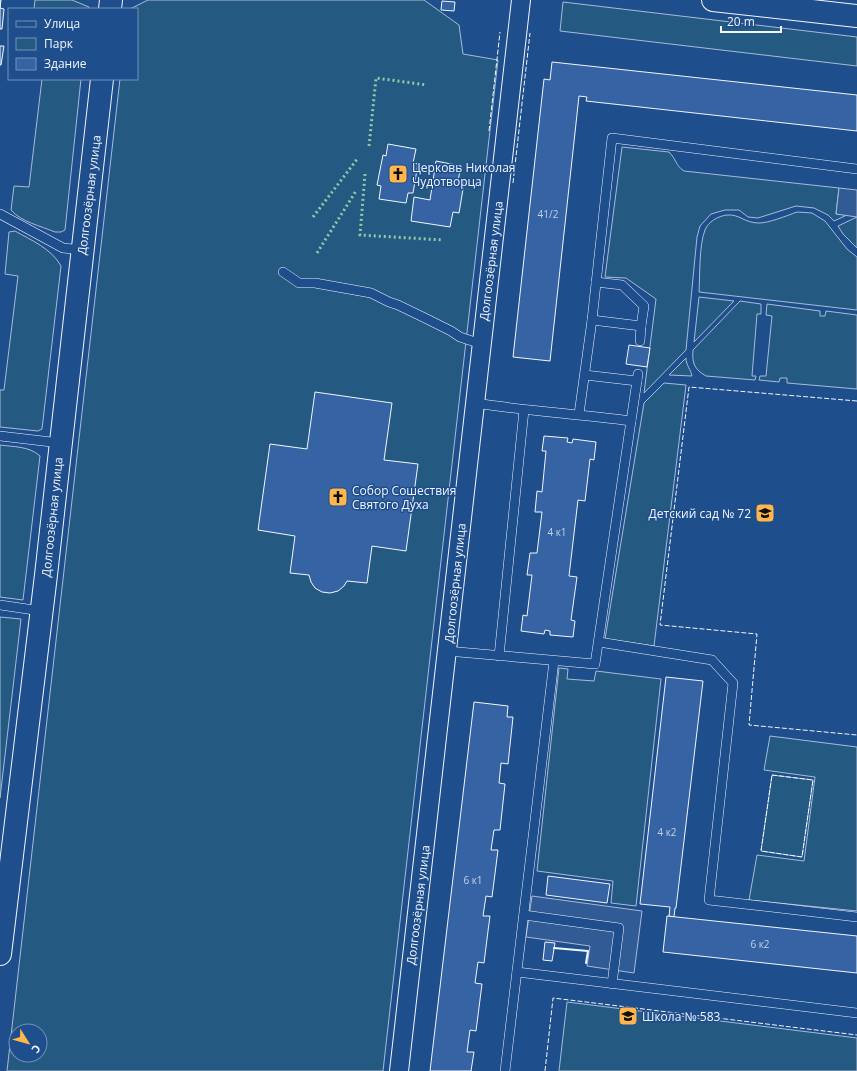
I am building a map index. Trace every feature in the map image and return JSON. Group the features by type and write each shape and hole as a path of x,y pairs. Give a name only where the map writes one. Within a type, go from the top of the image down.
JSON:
{"main road":[{"path":"713,0 857,16"},
{"name":"Долгоозёрная улица","path":"0,951 41,611 102,80"}],"street":[{"name":"Долгоозёрная улица","path":"399,1071 521,0"}],"lane":[{"path":"579,414 592,320 612,138 857,169"},
{"path":"0,214 63,248 82,250"},
{"path":"283,272 299,283 315,283 371,293 427,319 460,337 481,344"},
{"path":"596,282 622,284 644,306 640,341"},
{"path":"592,320 641,326"},
{"path":"447,651 595,664 637,377 585,375"},
{"path":"474,403 524,410 579,414 631,421"},
{"path":"499,656 524,410"},
{"path":"0,436 60,443"},
{"path":"0,605 41,611"},
{"path":"599,642 712,660 733,683 709,900 857,917"},
{"path":"505,1071 554,661"},
{"path":"524,915 619,928 612,984"},
{"path":"517,972 857,1013"}],"green space":[{"path":"35,0 72,0 89,7 89,8 34,8"},
{"path":"148,0 424,0 459,25 463,54 498,60 383,1071 7,1071 8,1062 48,1063 48,1023 12,1023 120,80 138,80 138,8 132,8"},
{"path":"563,2 857,37 857,66 560,31"},
{"path":"42,80 81,80 65,230 55,232 20,218 11,210 14,186 29,187"},
{"path":"622,147 669,152 679,167 684,171 839,188 836,214 847,215 834,221 828,215 814,208 796,206 758,218 748,217 739,210 725,210 711,214 700,226 697,237 686,350 644,393 656,299 626,278 605,277"},
{"path":"797,212 812,213 825,221 847,249 857,257 857,310 699,292 700,260 703,236 706,227 711,222 720,217 731,215 754,223 763,223"},
{"path":"857,217 857,248 843,234 838,226"},
{"path":"15,231 47,250 61,266 42,429 38,431 0,427 0,390 4,390 18,276 5,274 9,232"},
{"path":"699,297 734,301 694,342"},
{"path":"740,301 761,304 761,314 757,314 752,376 756,376 755,380 706,376 696,368 693,359 693,350"},
{"path":"767,304 820,311 820,316 825,316 826,311 857,315 857,389 787,383 787,378 780,378 779,382 759,380 760,376 766,376 772,316 766,315"},
{"path":"686,358 692,376 669,375"},
{"path":"664,383 686,385 654,646 605,639 644,403"},
{"path":"0,445 31,450 40,456 23,600 0,597"},
{"path":"0,617 21,619 0,798"},
{"path":"559,668 568,669 567,679 594,681 596,671 661,679 636,906 611,903 613,881 537,871"},
{"path":"770,736 857,747 857,911 749,900 757,855 804,861 815,777 764,770"},
{"path":"772,775 813,780 802,857 761,851"},
{"name":"Школа № 583","path":"567,1002 857,1038 857,1071 559,1071"}],"shaded area":[{"path":"839,188 857,190 857,217 836,214"},
{"path":"532,896 642,911 634,973 587,966 590,946 526,937"}],"building":[{"path":"442,1 455,2 454,11 441,10"},
{"path":"0,8 4,9 2,29 0,29"},
{"path":"0,46 4,46 1,65 0,65"},
{"path":"552,62 857,95 857,131 586,101 587,97 579,96 550,361 513,357 544,79 550,80"},
{"name":"Церковь Николая Чудотворца","path":"388,144 416,149 413,163 418,164 413,193 408,193 406,203 379,199 381,186 377,185 383,155 386,156"},
{"path":"436,161 461,166 458,181 464,183 459,213 453,212 450,227 411,221 414,197 430,200"},
{"path":"629,345 650,348 647,367 626,364"},
{"name":"Собор Сошествия Святого Духа","path":"315,392 392,403 384,460 418,464 406,551 372,546 367,583 347,581 338,591 330,593 322,592 315,588 309,575 290,573 295,536 258,530 270,444 307,449"},
{"path":"544,436 568,438 567,442 572,443 573,439 596,442 594,460 590,459 585,501 578,500 569,576 577,577 571,620 575,621 573,637 550,635 550,631 545,630 544,634 521,631 523,615 527,616 532,575 527,575 530,553 537,553 542,512 535,512 537,491 542,492 546,451 542,451"},
{"path":"666,677 703,681 674,917 669,916 670,907 640,904"},
{"path":"474,702 508,706 507,717 513,717 508,764 501,763 499,783 505,784 500,830 494,830 491,850 498,850 492,897 486,896 483,916 490,916 484,963 478,962 475,983 482,984 476,1031 470,1030 467,1052 474,1052 471,1071 430,1071"},
{"path":"548,876 610,884 607,903 546,895"},
{"path":"667,916 857,936 857,973 663,952"},
{"path":"545,942 555,943 552,961 543,960"}],"hedge":[{"path":"369,146 376,78 427,85"},
{"path":"313,217 358,158"},
{"path":"365,174 360,235 443,240"},
{"path":"317,253 356,191"}],"fence":[{"path":"489,131 500,32"},
{"path":"513,183 530,33"},
{"path":"857,401 689,387 660,625 757,634 749,725 857,735"},
{"path":"772,775 813,780 802,857 761,851 772,775"},
{"path":"545,1071 553,998 857,1035"}],"wall":[{"path":"554,948 588,951 586,963"}],"place":[{"name":"Церковь Николая Чудотворца","path":"398,174"},
{"name":"Собор Сошествия Святого Духа","path":"338,497"},
{"name":"Детский сад № 72","path":"765,513"},
{"name":"Школа № 583","path":"628,1016"}]}
